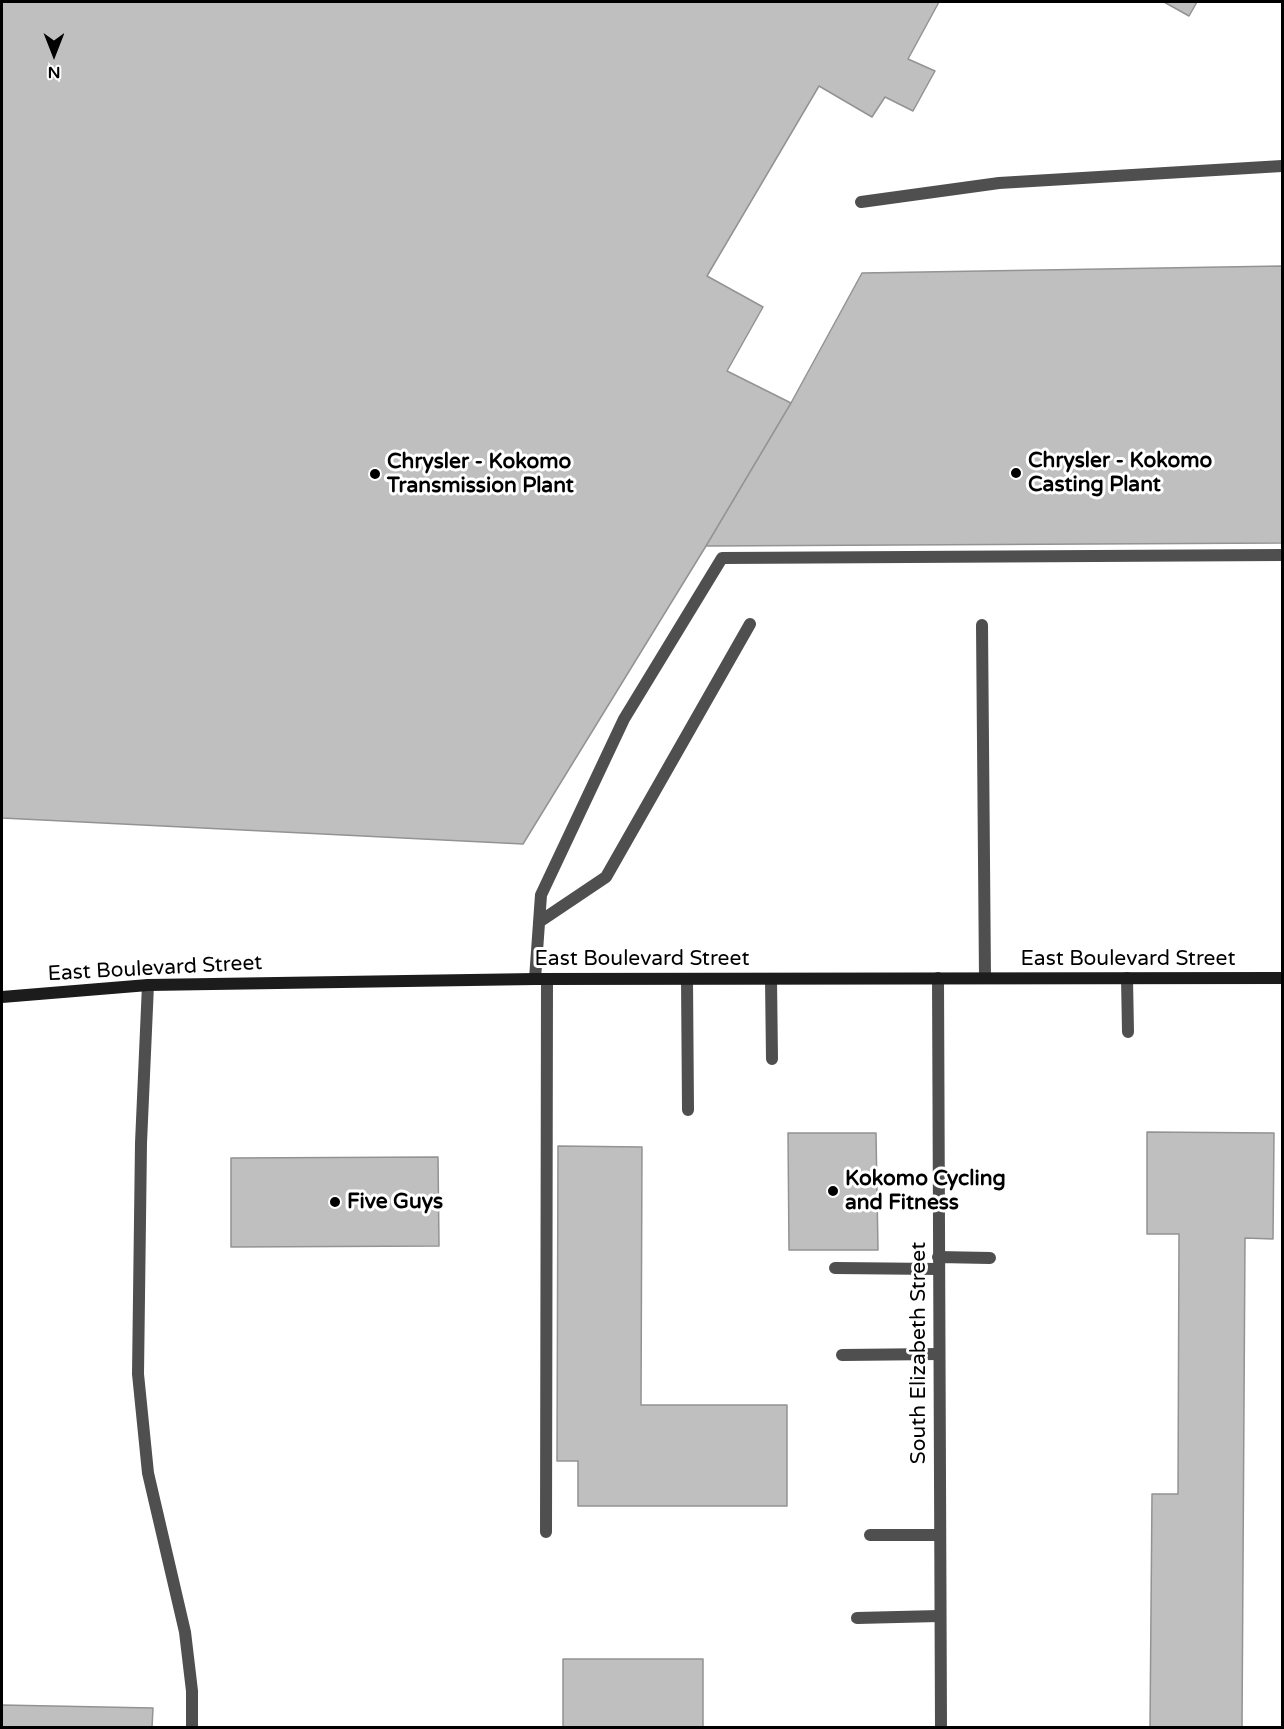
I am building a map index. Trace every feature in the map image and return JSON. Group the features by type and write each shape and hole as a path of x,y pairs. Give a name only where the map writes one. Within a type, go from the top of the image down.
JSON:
{"main road":[{"name":"East Boulevard Street","path":"2,997 148,985 541,979 1282,978"}],"street":[{"path":"861,202 999,183 1282,166"},
{"path":"546,1532 539,922 541,895 624,719 722,558 1282,555"},
{"path":"539,922 606,877 750,624"},
{"path":"982,625 984,978"},
{"name":"South Elizabeth Street","path":"938,978 941,1728"},
{"path":"1126,978 1128,1032"},
{"path":"687,979 688,1110"},
{"path":"771,979 772,1059"},
{"path":"148,985 141,1143 138,1374 148,1473 185,1632 192,1691 192,1728"},
{"path":"835,1268 990,1258"},
{"path":"842,1355 939,1354"},
{"path":"870,1534 939,1534"},
{"path":"857,1617 939,1616"}],"building":[{"name":"Chrysler - Kokomo Transmission Plant","path":"2,2 939,2 908,59 935,71 913,111 885,97 872,117 819,86 707,276 763,307 727,371 791,403 523,844 2,818"},
{"path":"1164,2 1197,2 1189,16"},
{"name":"Chrysler - Kokomo Casting Plant","path":"1282,266 1282,543 706,546 791,403 862,273"},
{"path":"1147,1132 1274,1133 1273,1239 1245,1238 1242,1728 1150,1728 1152,1494 1178,1494 1179,1234 1147,1234"},
{"name":"Kokomo Cycling and Fitness","path":"788,1133 876,1133 878,1250 789,1250"},
{"path":"558,1146 642,1147 641,1405 787,1405 787,1506 578,1506 578,1461 557,1461"},
{"name":"Five Guys","path":"438,1157 439,1246 231,1247 231,1158"},
{"path":"563,1659 703,1659 703,1728 563,1728"},
{"path":"2,1705 153,1708 152,1728 2,1728"}],"place":[{"name":"Chrysler - Kokomo Casting Plant","path":"1016,473"},
{"name":"Chrysler - Kokomo Transmission Plant","path":"375,474"},
{"name":"Kokomo Cycling and Fitness","path":"833,1191"},
{"name":"Five Guys","path":"335,1202"}]}
